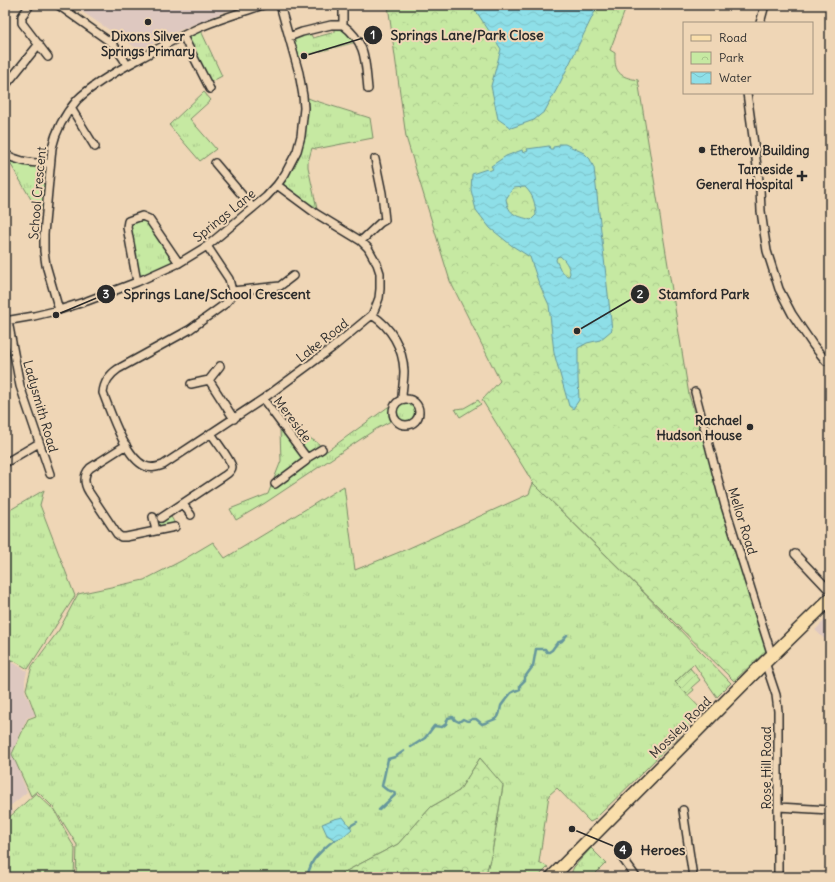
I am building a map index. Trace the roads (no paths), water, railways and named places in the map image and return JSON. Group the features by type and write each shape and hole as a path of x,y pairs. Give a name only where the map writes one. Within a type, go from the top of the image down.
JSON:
{"main road":[{"name":"Mossley Road","path":"552,877 830,599"}],"street":[{"path":"30,5 22,16 22,23 48,57"},
{"path":"58,5 113,44 127,65"},
{"name":"School Crescent","path":"59,310 46,265 44,234 52,148 55,136 61,123 71,108 88,91 127,65 202,27 223,18 263,5"},
{"name":"Springs Lane","path":"6,321 59,310 136,282 179,263 207,246 266,197 285,174 298,151 304,108 304,96 300,73 280,5"},
{"path":"343,5 343,25"},
{"path":"760,22 766,5"},
{"path":"290,37 302,32 331,25 343,25 355,36 364,52 368,89"},
{"path":"183,36 210,89"},
{"path":"5,86 39,44"},
{"path":"747,94 767,251 779,289 792,314 813,345 828,360"},
{"path":"71,108 95,147"},
{"path":"5,154 25,162 36,164 50,163"},
{"path":"361,241 385,220 376,158"},
{"path":"215,163 253,208"},
{"name":"Lake Road","path":"232,290 231,297 225,304 189,330 118,369 110,374 106,381 104,393 117,427 126,446 140,463 146,467 154,468 163,465 234,419 332,348 372,315 379,298 380,273 368,248 361,241 315,213 276,185"},
{"path":"136,282 127,227 128,221 142,216 149,218 179,263"},
{"path":"207,246 229,279 232,290 280,286 293,276"},
{"path":"372,315 388,328 398,343 404,370 402,399"},
{"name":"Ladysmith Road","path":"6,321 20,386 50,474"},
{"path":"191,384 209,380 220,366"},
{"path":"209,380 234,419"},
{"name":"Mellor Road","path":"695,392 725,506 769,659"},
{"name":"Mereside","path":"263,399 307,458 306,461 275,484"},
{"path":"161,518 224,476 231,469 231,463 211,433"},
{"path":"5,463 39,443"},
{"path":"126,446 87,471 85,476 86,488 119,536 126,537 176,527"},
{"path":"307,458 322,449"},
{"path":"183,504 191,515"},
{"path":"153,517 156,531"},
{"path":"795,554 830,591"},
{"name":"Rose Hill Road","path":"769,659 778,711 778,877"},
{"path":"778,806 830,810"},
{"path":"683,810 693,877"},
{"path":"623,859 636,877"}],"water":[{"path":"472,5 598,5 545,111 534,120 511,128 498,119 491,86 501,49"},
{"path":"559,144 565,144 584,153 590,159 594,168 612,330 600,340 587,343 578,348 579,400 573,409 569,406 554,353 549,305 538,281 530,257 511,245 490,228 476,210 471,190 472,174 487,169 489,171 493,169 491,166 506,156 522,150 523,153 528,151 527,149 549,146 550,149 553,149 553,147 559,146","holes":["525,187 534,200 536,215 531,220 517,216 511,212 507,205 506,199 513,188","560,256 568,266 570,273 569,276 561,271 556,260 557,257"]},
{"path":"343,817 352,829 344,836 335,840 327,835 322,824"}],"waterway":[{"path":"411,747 425,738 434,726 442,727 446,724 448,718 453,717 459,722 463,719 468,721 476,719 482,724 497,718 501,706 511,693 520,689 520,685 525,680 525,677 533,666 536,649 545,649 549,652 567,635"},
{"path":"379,810 395,795 394,792 387,790 382,786 388,759 395,757 404,751"},
{"path":"350,826 357,822"},
{"path":"306,877 315,859 335,840"}],"place":[{"name":"Dixons Silver Springs Primary","path":"148,22"},
{"name":"Springs Lane/Park Close","path":"304,56"},
{"name":"Etherow Building","path":"702,150"},
{"name":"Tameside General Hospital","path":"802,176"},
{"name":"Springs Lane/School Crescent","path":"56,315"},
{"name":"Stamford Park","path":"577,331"},
{"name":"Rachael Hudson House","path":"750,427"},
{"name":"Heroes","path":"572,829"}]}
